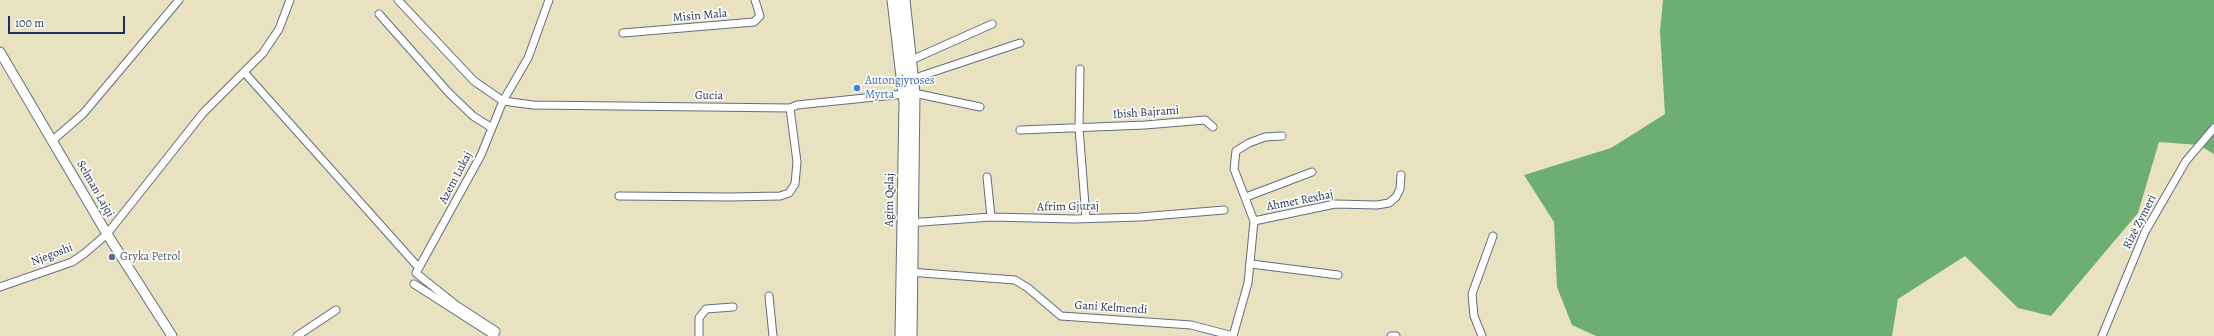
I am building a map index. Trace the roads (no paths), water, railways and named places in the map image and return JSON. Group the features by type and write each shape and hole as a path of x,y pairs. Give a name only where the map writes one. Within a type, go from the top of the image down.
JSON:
{"main road":[{"name":"Agim Qelaj","path":"893,0 906,63 912,79 909,94"},
{"name":"Agim Qelaj","path":"904,0 906,63 909,94 907,272 911,336"},
{"name":"Agim Qelaj","path":"900,336 907,272"}],"street":[{"path":"53,140 83,114 179,0"},
{"name":"Njegoshi","path":"0,286 72,262 108,234 203,113 244,72 272,41 290,0"},
{"path":"398,0 474,81 503,101"},
{"name":"Azem Lukaj","path":"419,268 480,158 503,101 528,58 549,0"},
{"name":"Misin Mala","path":"624,33 754,22 760,16 755,0"},
{"path":"379,14 450,93 473,116 492,128"},
{"path":"906,63 992,24"},
{"path":"912,79 1020,43"},
{"name":"Selman Lajqi","path":"0,52 108,234 172,336"},
{"path":"1080,69 1079,128 1086,218"},
{"path":"244,72 419,268 416,275 496,333"},
{"path":"909,94 980,107"},
{"name":"Gucia","path":"503,101 533,105 790,108 797,105 909,94"},
{"path":"619,196 742,197 780,196 789,193 795,184 797,162 790,108"},
{"name":"Ibish Bajrami","path":"1020,130 1205,120 1213,127"},
{"name":"Rizë Zymeri","path":"2102,336 2145,232 2186,161 2214,128"},
{"name":"Ahmet Rexhaj","path":"1233,336 1248,283 1254,221 1234,169 1236,151 1249,142 1265,137 1282,136"},
{"path":"1246,197 1312,172"},
{"name":"Ahmet Rexhaj","path":"1254,221 1335,204 1377,205 1389,203 1396,197 1400,189 1401,175"},
{"path":"987,177 991,217"},
{"name":"Afrim Gjuraj","path":"908,223 991,217 1140,217 1224,210"},
{"path":"1482,336 1474,316 1472,294 1493,236"},
{"path":"1251,264 1338,275"},
{"name":"Gani Kelmendi","path":"907,272 1015,280 1028,288 1061,316 1191,325 1233,336"},
{"path":"414,284 496,333"},
{"path":"769,296 773,336"},
{"path":"699,336 699,318 706,309 733,307"},
{"path":"296,336 336,310"},
{"path":"1391,336 1396,336"}],"place":[{"name":"Autongjyroses Myrta","path":"857,88"},
{"name":"Gryka Petrol","path":"112,257"}]}
